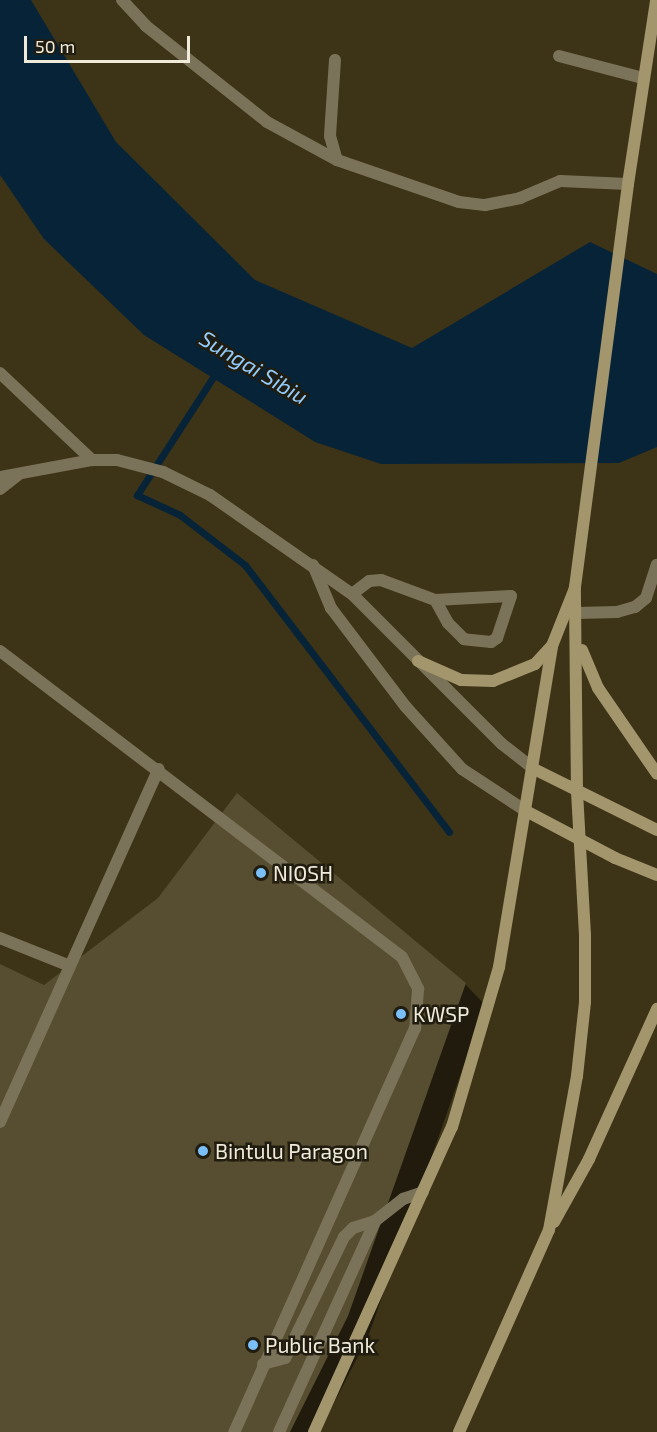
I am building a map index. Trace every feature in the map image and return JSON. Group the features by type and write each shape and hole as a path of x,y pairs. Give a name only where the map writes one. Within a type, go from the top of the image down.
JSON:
{"main road":[{"path":"549,1230 577,1076 585,1002 577,792 578,638 575,587 620,237 656,6"},
{"path":"314,1432 452,1127 499,967 534,769 552,646 575,587"},
{"path":"578,638 598,688 657,774"},
{"path":"418,662 461,680 494,681 535,663 552,646"},
{"path":"534,769 657,830"},
{"path":"526,811 579,839 657,875"},
{"path":"459,1432 549,1230 589,1159 657,1010"}],"street":[{"path":"122,0 146,27 267,122 337,160 459,202 485,205 520,198 560,181 628,184"},
{"path":"559,56 643,78"},
{"path":"335,60 330,136 337,160"},
{"path":"0,373 92,460"},
{"path":"0,477 92,460 117,460 163,472 246,516 352,594 502,744 534,769"},
{"path":"0,489 19,474"},
{"path":"312,564 331,608 406,707 462,769 526,811"},
{"path":"577,613 617,612 635,607 646,598 657,565"},
{"path":"352,594 369,581 381,580 435,600 511,596 497,638 491,642 464,639 448,623 435,600"},
{"path":"0,651 402,957 418,989 415,1028 234,1432"},
{"path":"0,1122 159,770"},
{"path":"0,938 70,966"},
{"path":"263,1364 285,1358 344,1237 353,1228 375,1221 403,1199 423,1192"},
{"path":"279,1432 375,1221"}],"water":[{"name":"Sungai Sibiu","path":"0,0 31,0 116,142 255,280 412,348 590,242 657,274 657,447 619,463 381,464 315,442 144,335 44,239 0,175"}],"building":[{"name":"Bintulu Paragon","path":"237,793 466,983 348,1316 290,1432 0,1432 0,964 44,985 158,898"}],"waterway":[{"name":"Sungai Sibiu","path":"217,371 137,495 180,515 245,565 449,832"}],"place":[{"name":"NIOSH","path":"261,873"},
{"name":"KWSP","path":"401,1014"},
{"name":"Bintulu Paragon","path":"203,1151"},
{"name":"Public Bank","path":"253,1345"}]}
